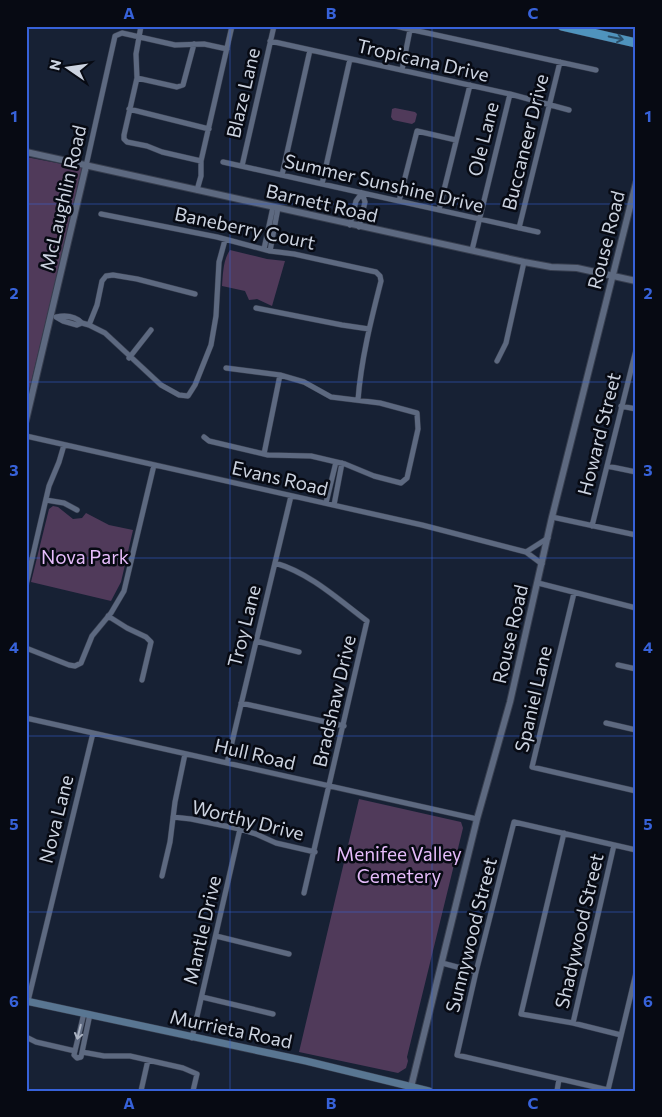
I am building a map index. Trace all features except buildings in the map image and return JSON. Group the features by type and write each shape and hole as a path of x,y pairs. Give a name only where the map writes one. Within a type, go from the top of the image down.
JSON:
{"highway":[{"path":"562,26 636,42"}],"main road":[{"name":"Murrieta Road","path":"27,1001 300,1060 411,1089 429,1091"}],"street":[{"path":"142,26 136,54 137,78 124,135 127,142 201,161"},
{"path":"198,190 201,176 201,161 232,26"},
{"name":"Blaze Lane","path":"242,166 274,26"},
{"path":"395,26 596,70"},
{"path":"402,70 410,30"},
{"name":"McLaughlin Road","path":"26,420 54,316 115,36 122,33 139,37"},
{"path":"139,37 175,45 204,44 227,49"},
{"name":"Tropicana Drive","path":"270,41 510,94 569,110"},
{"path":"137,78 177,87 184,86 194,44"},
{"path":"282,175 310,50"},
{"path":"322,184 350,59"},
{"name":"Buccaneer Drive","path":"519,228 560,62"},
{"path":"439,210 470,86"},
{"name":"Ole Lane","path":"472,250 510,94"},
{"path":"130,109 209,129"},
{"path":"399,201 417,130 456,140"},
{"name":"Barnett Road","path":"26,152 524,262 551,267 577,268 636,281"},
{"name":"Summer Sunshine Drive","path":"223,162 538,232"},
{"name":"Rouse Road","path":"411,1089 477,819 510,702 552,517 636,183"},
{"path":"350,225 356,201 362,193"},
{"path":"359,227 365,202 362,193"},
{"path":"267,250 276,208"},
{"name":"Baneberry Court","path":"101,214 376,272 380,276 381,281 369,329"},
{"path":"54,316 64,315 78,318 82,323 105,333 129,358 160,385 179,395 188,396 195,385 211,344 216,316 218,262 225,240"},
{"path":"497,361 506,343 524,262"},
{"path":"89,325 102,281 106,276 113,275 137,279 195,294"},
{"path":"256,308 369,329 358,400"},
{"path":"129,358 151,330"},
{"name":"Howard Street","path":"592,526 636,350"},
{"path":"204,437 209,442 264,454 311,456 342,463 383,479 397,482 405,481 418,429 417,414 380,403 331,397 304,382 280,375 226,368"},
{"path":"264,454 280,375"},
{"path":"621,406 636,410"},
{"name":"Evans Road","path":"26,436 422,525 526,552 542,564"},
{"path":"26,585 46,500 64,445"},
{"path":"326,504 336,462"},
{"path":"334,505 342,463"},
{"path":"26,648 76,666 81,663 92,636 124,591 154,465"},
{"path":"607,466 636,472"},
{"name":"Troy Lane","path":"227,763 291,496"},
{"path":"46,500 64,503 77,510"},
{"path":"552,517 636,535"},
{"path":"526,552 548,538"},
{"name":"Bradshaw Drive","path":"275,563 308,578 367,622 304,893"},
{"path":"538,583 636,608"},
{"name":"Spaniel Lane","path":"574,593 532,767 636,791"},
{"path":"108,616 146,637 151,642 142,680"},
{"path":"256,641 299,652"},
{"path":"618,665 636,669"},
{"path":"241,703 344,726"},
{"name":"Hull Road","path":"26,718 477,819"},
{"path":"606,722 636,730"},
{"name":"Nova Lane","path":"27,1001 93,732"},
{"path":"162,876 170,842 185,754"},
{"name":"Worthy Drive","path":"173,817 240,829 276,843 314,852"},
{"name":"Sunnywood Street","path":"559,1079 457,1055 514,822 564,833"},
{"name":"Mantle Drive","path":"192,1038 240,829"},
{"path":"621,1035 572,1023 521,1014 564,833 636,850"},
{"name":"Shadywood Street","path":"572,1023 614,845"},
{"path":"216,936 289,954"},
{"path":"442,963 476,972"},
{"path":"557,1091 559,1079 608,1090 636,974"},
{"path":"202,997 273,1014"},
{"path":"87,1014 81,1057 77,1058 74,1056 74,1051 87,1014"},
{"path":"26,1037 36,1042 74,1051"},
{"path":"82,1052 104,1056 130,1056 183,1068 197,1074 193,1091"},
{"path":"140,1091 148,1060"}],"green space":[{"path":"392,109 415,112 417,114 415,122 412,124 393,120 391,117"},
{"path":"26,157 83,168 26,403"},
{"path":"230,250 267,259 285,261 272,306 257,299 249,300 245,291 222,286 225,263"},
{"name":"Nova Park","path":"53,506 58,507 73,519 82,518 86,513 109,525 133,530 121,582 111,601 31,582 49,509"},
{"name":"Menifee Valley Cemetery","path":"359,799 461,822 463,828 407,1057 408,1061 406,1068 398,1073 299,1052"}]}
